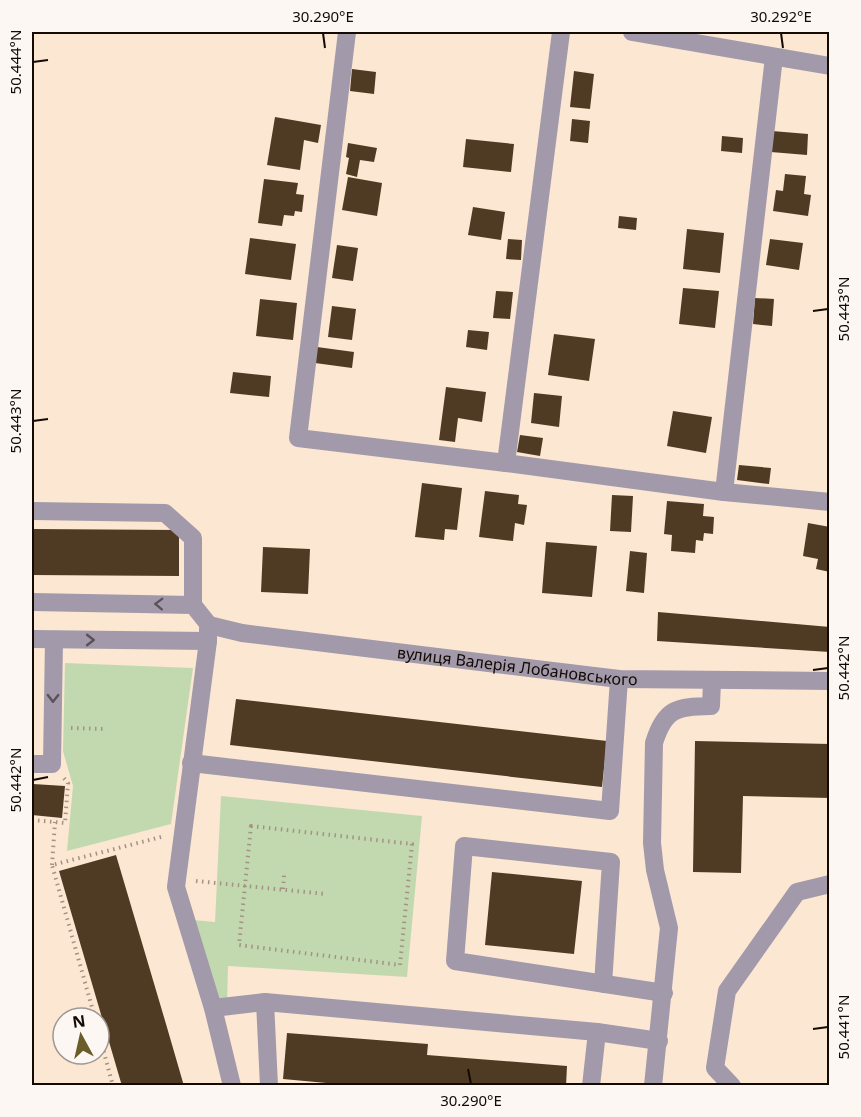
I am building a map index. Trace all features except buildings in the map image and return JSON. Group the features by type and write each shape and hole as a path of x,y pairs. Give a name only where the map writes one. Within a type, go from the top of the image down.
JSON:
{"street":[{"path":"347,32 298,438 724,492 830,502"},
{"path":"506,463 561,32"},
{"path":"632,32 830,66"},
{"path":"724,492 774,57"},
{"path":"32,511 165,513 193,538 193,605 208,633 176,887 213,1008 232,1086"},
{"path":"32,602 193,605"},
{"name":"вулиця Валерія Лобановського","path":"32,639 242,633 619,679 830,681"},
{"path":"32,764 52,764 54,640"},
{"path":"191,763 610,811 619,679"},
{"path":"653,1086 669,928 655,870 652,843 654,742 658,728 668,716 682,707 711,706 712,681"},
{"path":"603,984 611,862 464,846 455,961 603,984 664,993"},
{"path":"732,1086 715,1068 727,990 797,892 830,885"},
{"path":"213,1008 265,1002 597,1032 659,1041"},
{"path":"265,1002 269,1086"},
{"path":"591,1086 597,1032"}],"path":[{"path":"53,727 106,729"},
{"path":"32,820 64,823 68,783 52,764"},
{"path":"55,822 52,866 92,1006"},
{"path":"251,826 412,844 400,965 239,945 245,885 251,826"},
{"path":"52,866 183,831"},
{"path":"283,889 284,875"},
{"path":"177,879 326,894"},
{"path":"108,1066 113,1086"}],"green space":[{"path":"65,663 193,668 171,824 67,851 73,786 63,751"},
{"path":"221,796 422,816 407,977 228,966 227,1006 213,1008 193,920 215,922"}]}
